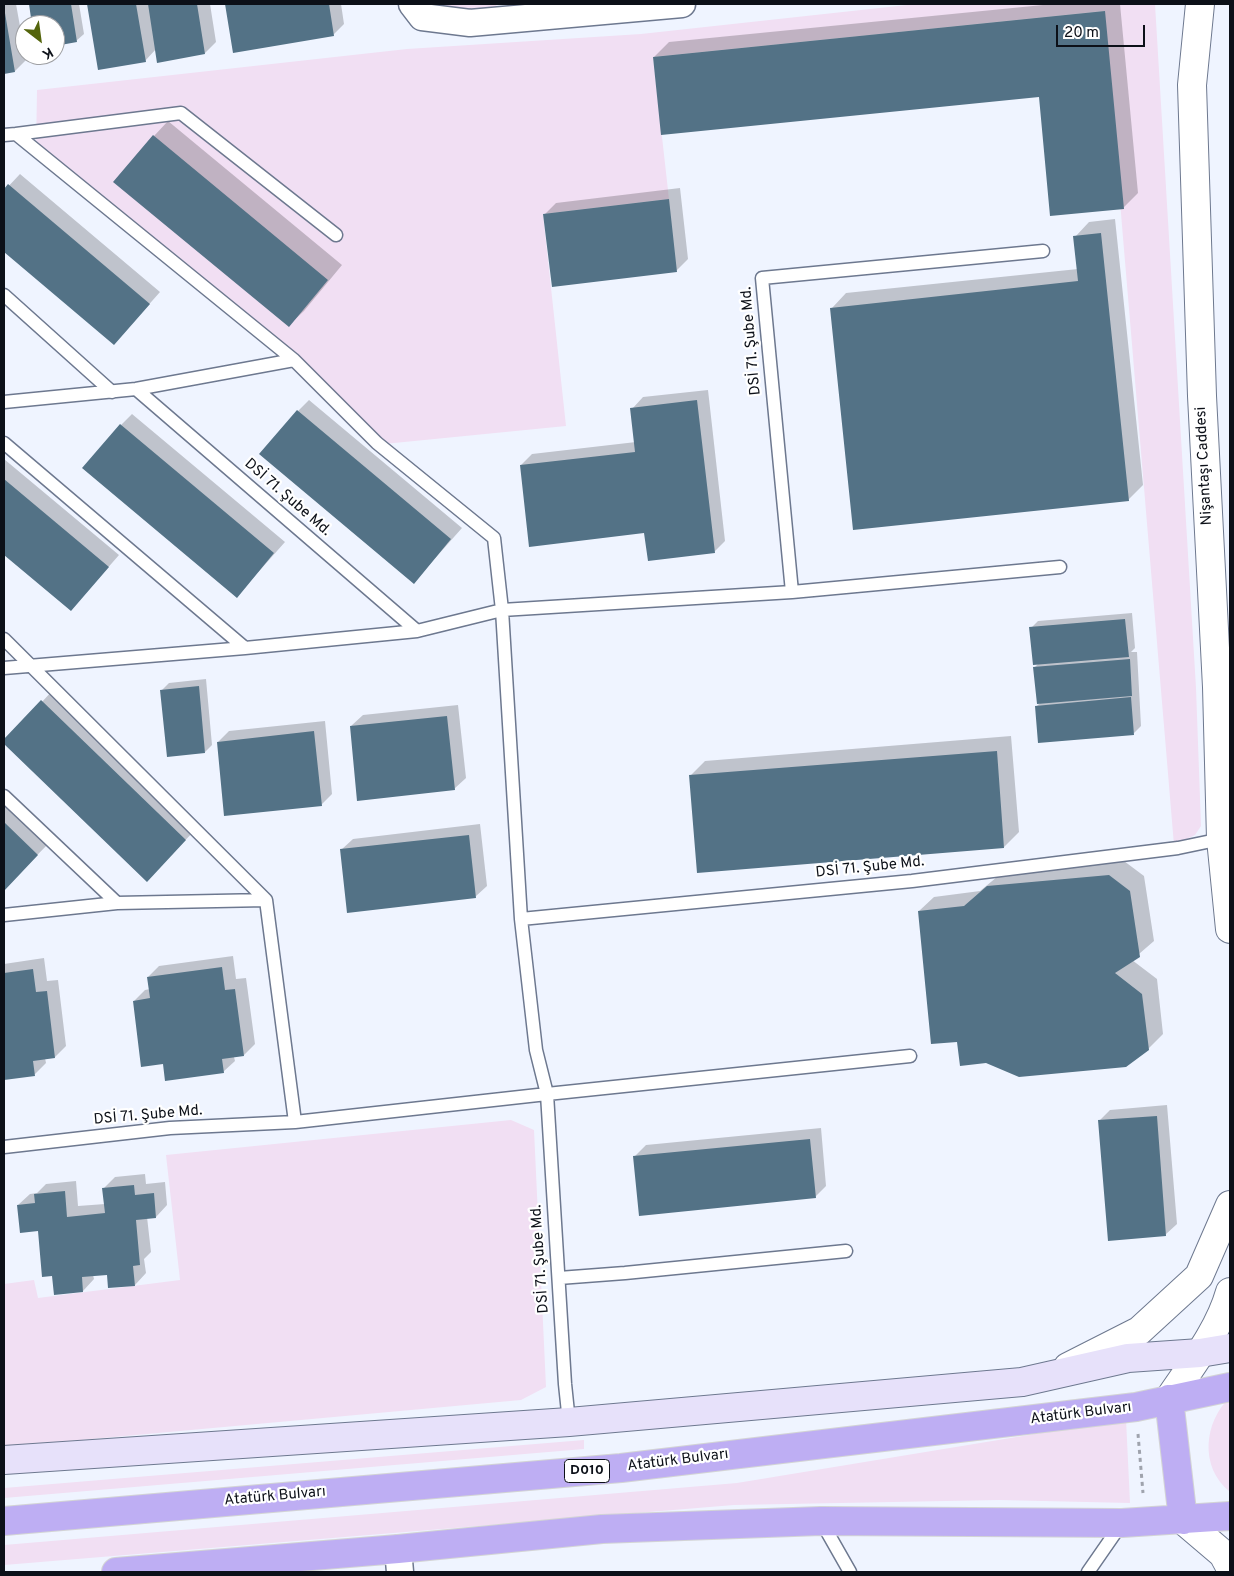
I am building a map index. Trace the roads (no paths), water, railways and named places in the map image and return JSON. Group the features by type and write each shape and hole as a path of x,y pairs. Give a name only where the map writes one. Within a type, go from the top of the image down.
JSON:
{"highway":[{"name":"Atatürk Bulvarı","path":"4,1521 620,1468 1136,1408 1169,1399 1230,1387"},
{"path":"1169,1399 1183,1520"},
{"path":"116,1572 399,1561 602,1529 821,1521 1122,1523 1230,1516"}],"main road":[{"path":"4,1460 569,1422 1022,1382 1128,1358 1200,1353 1230,1348"}],"street":[{"path":"412,4 422,17 470,23 682,4"},
{"name":"Nişantaşı Caddesi","path":"1200,4 1192,85 1202,396 1224,686 1221,839 1230,929"},
{"path":"1050,1376 1138,1331 1199,1276 1230,1205"},
{"path":"1169,1399 1200,1353 1226,1308 1230,1292"},
{"path":"1183,1520 1223,1554 1230,1567"}],"lane":[{"path":"10,134 181,113 336,235"},
{"name":"DSİ 71. Şube Md.","path":"10,134 294,360 377,444 494,538 502,610 521,919 536,1050 547,1094 569,1422"},
{"name":"DSİ 71. Şube Md.","path":"792,592 762,278 1043,251"},
{"path":"4,295 112,392"},
{"path":"4,402 136,389 294,360"},
{"name":"DSİ 71. Şube Md.","path":"136,389 417,631"},
{"path":"4,443 245,648"},
{"path":"4,668 245,648 417,631 502,610 792,592 1060,567"},
{"path":"4,639 266,900 295,1122"},
{"path":"4,796 117,903"},
{"name":"DSİ 71. Şube Md.","path":"521,919 912,881 1178,848 1221,839"},
{"path":"4,915 117,903 266,900"},
{"name":"DSİ 71. Şube Md.","path":"4,1147 170,1128 295,1122 910,1056"},
{"path":"559,1278 846,1251"},
{"path":"821,1521 850,1572"},
{"path":"1088,1572 1122,1523"}]}
